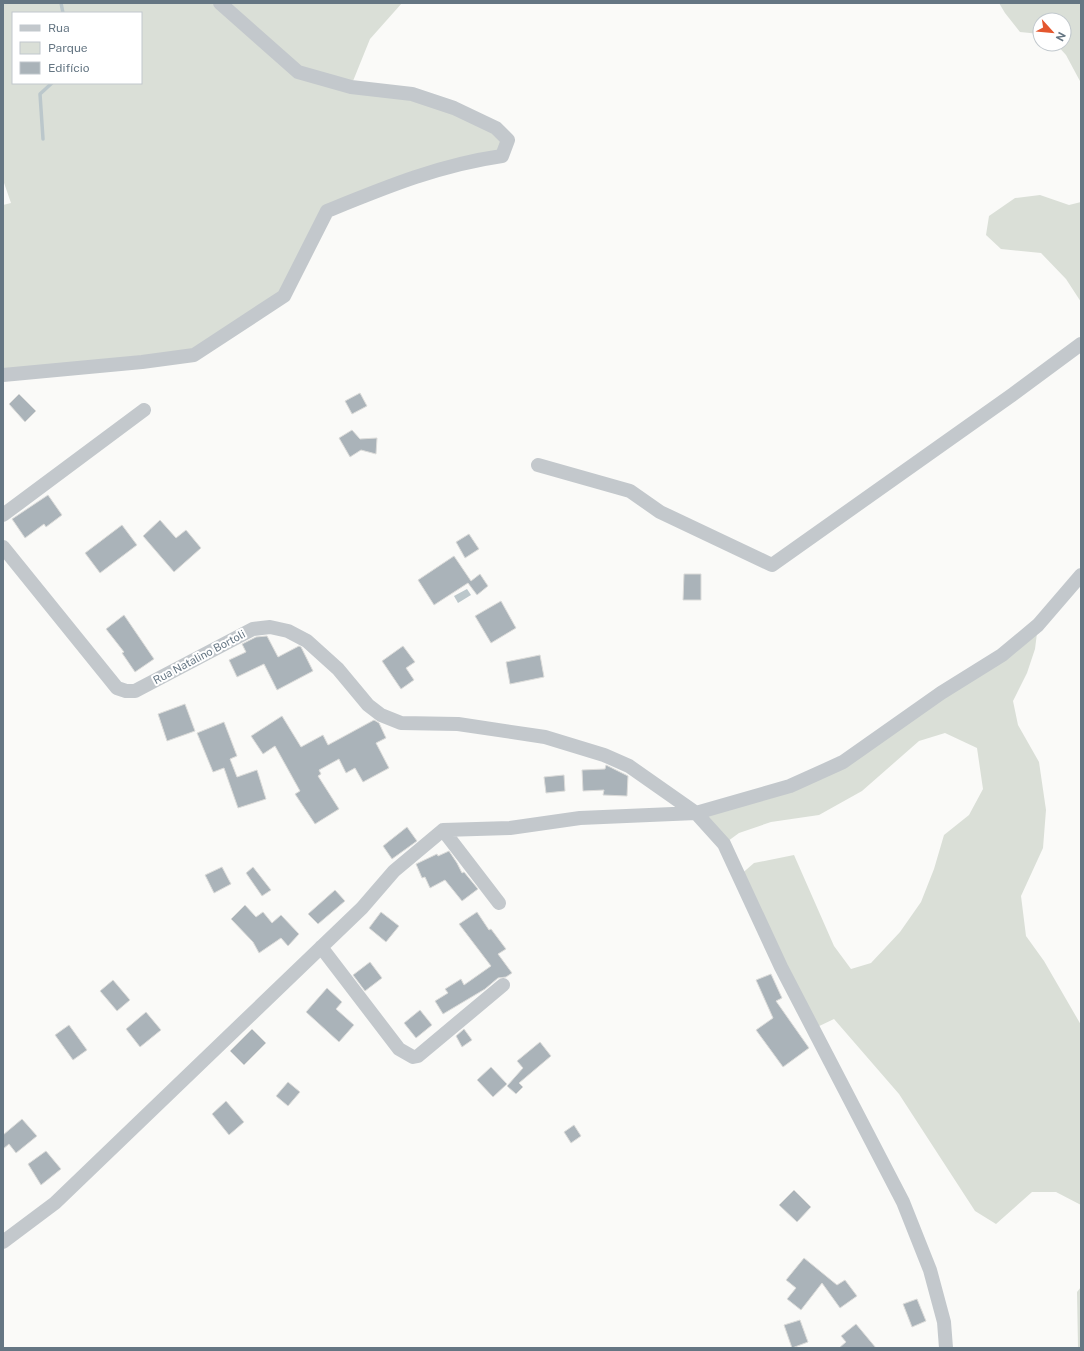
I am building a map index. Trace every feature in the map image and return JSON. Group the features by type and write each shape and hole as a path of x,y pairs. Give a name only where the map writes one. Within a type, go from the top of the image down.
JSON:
{"street":[{"path":"3,375 142,362 194,355 284,296 327,211 416,176 476,160 502,156 508,140 496,128 454,108 412,94 351,87 298,72 220,3"},
{"path":"538,465 630,491 660,512 772,565 1012,395 1081,344"},
{"path":"3,515 144,410"},
{"name":"Rua Natalino Bortoli","path":"3,547 117,688 126,691 135,691 253,629 270,627 288,631 307,641 338,669 368,705 381,715 401,723 458,724 545,737 604,755 629,766 696,812 724,844 781,967 903,1202 930,1270 944,1322 946,1348"},
{"path":"3,1242 55,1203 362,908 394,871 443,830 510,828 580,818 696,812 790,786 843,762 941,693 1002,655 1038,625 1081,576"},
{"path":"443,830 499,902"},
{"path":"321,946 398,1049 413,1057 418,1056 503,985"}],"green space":[{"path":"3,3 402,3 370,39 351,86 412,94 508,140 502,156 327,211 284,296 194,355 3,375 3,205 11,203 3,180"},
{"path":"999,3 1081,3 1081,83 1063,52 1072,52 1072,12 1032,12 1032,33 1020,32"},
{"path":"1040,195 1069,205 1081,202 1081,302 1066,279 1041,253 1001,249 986,235 989,216 1015,198"},
{"path":"1038,625 1035,649 1027,673 1013,701 1018,725 1039,762 1046,810 1043,848 1021,896 1026,936 1044,961 1081,1025 1081,1205 1056,1192 1032,1192 996,1224 975,1211 899,1094 834,1019 813,1029 739,876 754,863 794,855 834,946 851,969 871,963 900,932 921,902 934,869 944,835 969,815 983,789 977,748 945,733 919,741 862,791 819,815 771,822 739,833 724,844 696,813 843,762"},
{"path":"1081,1287 1081,1348 1078,1348 1077,1292"}],"shaded area":[{"path":"467,589 471,595 458,603 454,596"}],"building":[{"path":"360,393 367,406 352,414 345,401"},
{"path":"19,394 36,411 25,422 9,404"},
{"path":"352,430 360,439 377,438 376,454 361,450 350,457 339,438"},
{"path":"48,495 62,515 46,527 44,524 25,538 12,519"},
{"path":"160,520 176,538 186,530 201,548 174,572 143,536"},
{"path":"122,525 137,545 100,573 85,553"},
{"path":"469,534 479,549 465,558 456,542"},
{"path":"454,556 471,581 480,574 488,586 477,595 468,583 434,605 418,580"},
{"path":"684,574 701,574 701,600 683,600"},
{"path":"501,601 516,628 491,643 475,616"},
{"path":"124,615 154,659 135,672 122,653 124,652 106,629"},
{"path":"267,636 278,657 299,646 301,647 313,671 277,690 264,664 237,677 229,660 246,652 242,644 256,637"},
{"path":"403,646 415,662 406,668 414,680 401,689 382,661"},
{"path":"540,655 544,677 510,684 506,662"},
{"path":"185,704 195,731 167,741 158,714"},
{"path":"282,716 301,747 323,735 328,745 374,720 379,723 386,738 376,743 389,768 363,782 355,768 346,773 339,759 319,770 321,774 318,776 339,809 315,824 295,794 300,791 275,746 263,754 251,736"},
{"path":"224,722 237,756 230,759 237,777 257,770 266,799 238,808 224,768 213,772 197,733"},
{"path":"606,765 628,776 627,796 603,795 604,790 583,791 582,770 605,769"},
{"path":"564,775 565,791 546,793 544,777"},
{"path":"407,827 417,841 392,859 383,846"},
{"path":"449,851 462,873 464,872 478,889 462,901 445,880 430,888 425,877 422,878 416,864 437,854 438,856"},
{"path":"222,867 231,884 214,893 205,875"},
{"path":"253,867 271,890 262,896 246,873"},
{"path":"335,890 345,901 318,924 308,914"},
{"path":"245,905 256,917 263,912 272,923 281,915 299,934 288,946 281,938 259,953 253,942 231,919"},
{"path":"381,912 399,926 386,942 369,928"},
{"path":"477,912 489,930 491,929 506,949 498,954 512,973 506,977 498,978 485,989 443,1014 435,1001 448,993 445,989 461,979 464,985 491,966 459,924"},
{"path":"370,962 382,978 365,991 353,975"},
{"path":"771,974 782,998 776,1001 809,1048 783,1067 756,1030 773,1018 756,980"},
{"path":"113,980 130,1000 117,1011 100,991"},
{"path":"327,988 342,1002 336,1009 354,1025 339,1042 306,1012"},
{"path":"420,1010 432,1025 416,1038 404,1023"},
{"path":"146,1012 161,1030 140,1047 126,1029"},
{"path":"69,1025 87,1050 73,1060 55,1035"},
{"path":"252,1029 266,1043 244,1065 230,1051"},
{"path":"464,1029 472,1040 462,1047 456,1036"},
{"path":"540,1042 551,1056 519,1083 523,1087 516,1094 507,1086 523,1068 517,1061"},
{"path":"491,1067 507,1084 493,1097 477,1080"},
{"path":"288,1082 300,1092 288,1106 276,1096"},
{"path":"226,1101 244,1122 229,1135 212,1114"},
{"path":"22,1119 37,1136 16,1153 9,1144 3,1149 3,1135"},
{"path":"574,1125 581,1136 571,1143 564,1132"},
{"path":"46,1151 61,1169 41,1185 28,1164"},
{"path":"794,1190 811,1207 797,1222 779,1205"},
{"path":"804,1258 837,1285 845,1280 857,1296 840,1308 822,1283 801,1310 787,1299 796,1288 786,1280"},
{"path":"917,1299 926,1321 912,1327 903,1304"},
{"path":"800,1320 808,1342 792,1348 784,1325"},
{"path":"856,1324 876,1348 839,1348 846,1342 841,1336"}],"waterway":[{"path":"61,3 63,12"},
{"path":"43,139 40,94 51,84"}]}
